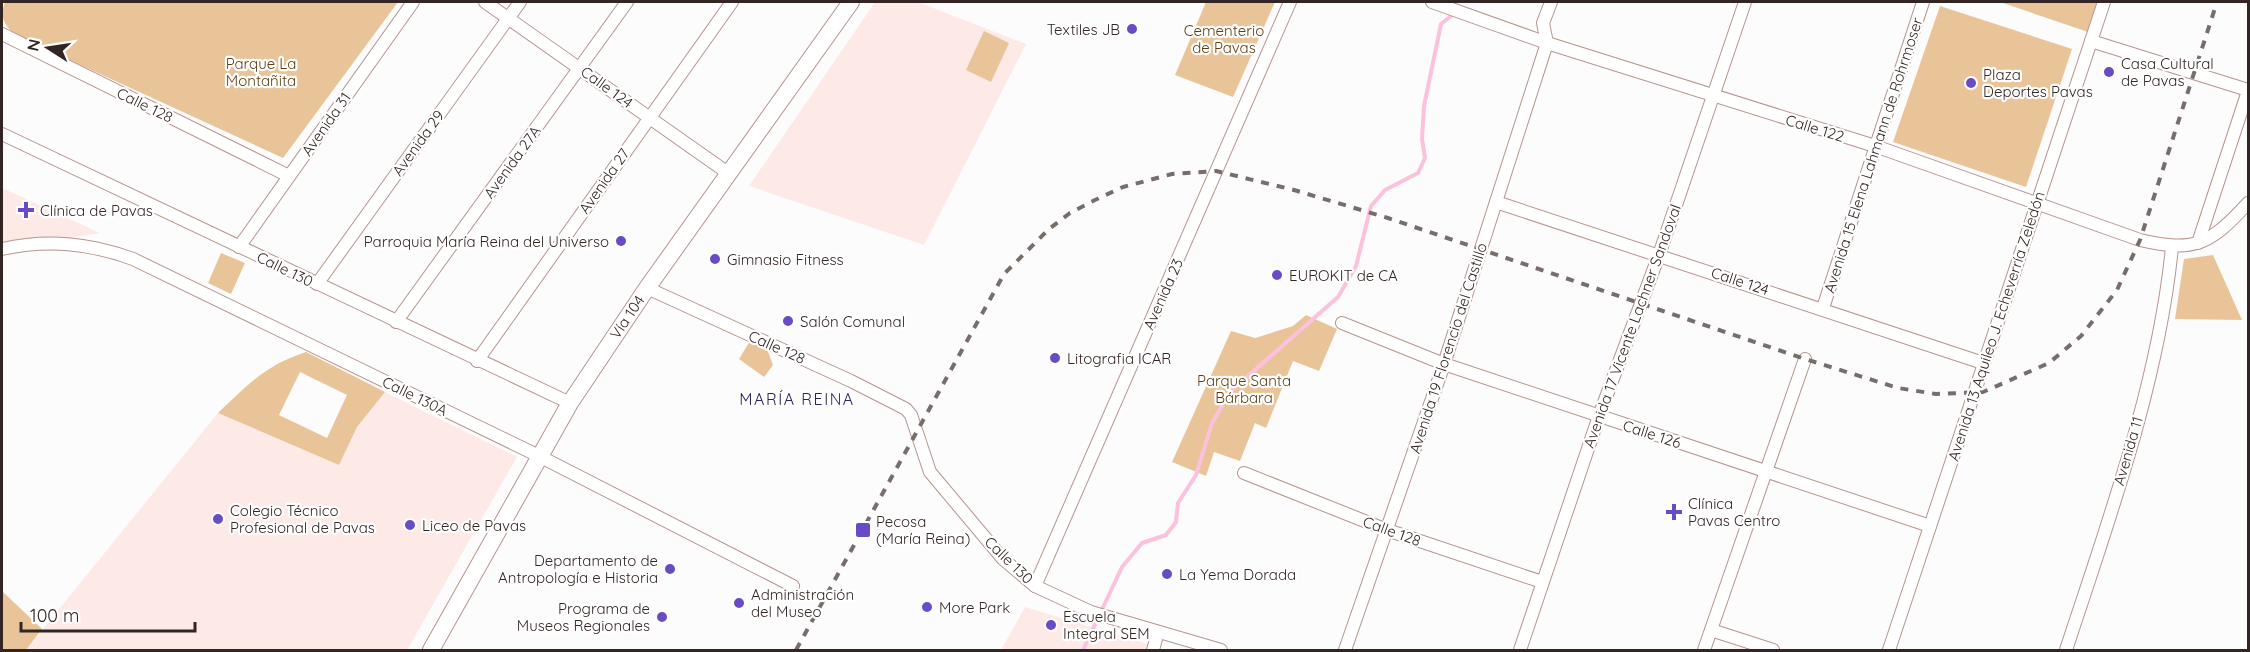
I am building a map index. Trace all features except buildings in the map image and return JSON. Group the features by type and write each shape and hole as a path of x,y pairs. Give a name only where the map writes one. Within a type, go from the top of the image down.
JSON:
{"main road":[{"name":"Vía 104","path":"431,651 570,403 647,288 851,2"}],"street":[{"name":"Avenida 31","path":"239,247 413,2"},
{"name":"Calle 124","path":"485,2 728,173"},
{"name":"Avenida 29","path":"317,284 520,2"},
{"name":"Avenida 27A","path":"396,322 627,2"},
{"name":"Avenida 27","path":"477,361 732,2"},
{"name":"Avenida 23","path":"1035,586 1290,2"},
{"name":"Calle 122","path":"1432,2 1547,43 1875,146 2140,240 2172,247 2198,243 2222,231 2248,203"},
{"name":"Avenida 19 Florencio del Castillo","path":"1346,651 1444,364 1547,43 1543,23 1551,2"},
{"name":"Avenida 17 Vicente Lachner Sandoval","path":"1520,651 1599,416 1659,255 1744,2"},
{"name":"Avenida 15 Elena Lahmann de Rohrmoser","path":"1823,308 1923,2"},
{"name":"Avenida 13 Aquileo J. Echeverría Zeledón","path":"1889,651 2104,2"},
{"name":"Calle 128","path":"2,34 289,176"},
{"path":"2091,40 2248,90 2198,243"},
{"name":"Calle 130","path":"2,134 477,361 570,403"},
{"name":"Calle 124","path":"1496,202 1823,308 1983,363"},
{"name":"Calle 130A","path":"2,249 25,244 75,244 107,249 133,259 539,456 793,586"},
{"name":"Avenida 11","path":"2066,651 2099,550 2151,370 2163,319 2172,247"},
{"name":"Calle 128","path":"647,288 851,381 906,409"},
{"name":"Calle 126","path":"1342,324 1444,364 1930,526"},
{"path":"1704,651 1805,359"},
{"name":"Calle 130","path":"906,409 911,415 930,472 1003,558 1035,586 1091,612 1221,651"},
{"name":"Calle 128","path":"1244,473 1387,530 1542,582"},
{"path":"1711,630 1773,651"},
{"path":"1153,651 1158,632"}],"shaded area":[{"path":"875,2 918,2 1026,44 924,245 749,186"},
{"name":"Clínica de Pavas","path":"2,188 100,233 2,249"},
{"path":"385,392 517,457 407,650 26,650 218,413 339,465 357,427"},
{"name":"Escuela Integral SEM","path":"1025,607 1148,644 1146,650 1001,650"}],"green space":[{"name":"Parque La Montañita","path":"5,2 398,2 283,158 15,35 4,20"},
{"name":"Cementerio de Pavas","path":"1206,2 1275,2 1233,97 1175,75"},
{"path":"2000,2 2098,2 2088,32"},
{"name":"Plaza Deportes Pavas","path":"1940,6 2072,49 2026,187 1893,142"},
{"path":"984,31 1009,43 991,82 966,70"},
{"path":"221,253 245,263 231,294 208,283"},
{"path":"2213,255 2242,320 2175,319 2184,259"},
{"name":"Parque Santa Bárbara","path":"1306,315 1337,329 1319,371 1293,361 1266,428 1255,423 1240,461 1214,452 1206,476 1172,462 1231,331 1255,338 1293,326"},
{"path":"750,341 767,349 773,365 764,377 739,359"},
{"path":"306,352 385,392 357,427 339,465 218,413 258,377 291,357","holes":["300,372 347,395 327,438 279,415"]},
{"path":"2,591 42,629 26,650 2,650"}],"waterway":[{"path":"1083,650 1122,567 1142,543 1166,535 1176,522 1178,503 1196,475 1212,423 1231,391 1338,297 1356,266 1371,206 1385,190 1418,173 1425,158 1422,139 1424,106 1441,24 1451,16"}],"railway":[{"path":"796,650 1004,274 1049,229 1070,213 1123,187 1172,174 1216,171 1294,190 1388,218 1805,359 1898,388 1936,394 1983,392 2049,363 2081,336 2117,290 2140,240 2217,2"}],"place":[{"name":"Textiles JB","path":"1132,29"},
{"name":"Casa Cultural de Pavas","path":"2109,72"},
{"name":"Plaza Deportes Pavas","path":"1971,83"},
{"name":"Clínica de Pavas","path":"26,210"},
{"name":"Parroquia María Reina del Universo","path":"621,241"},
{"name":"Gimnasio Fitness","path":"715,259"},
{"name":"EUROKIT de CA","path":"1277,275"},
{"name":"Salón Comunal","path":"788,321"},
{"name":"Litografia ICAR","path":"1055,358"},
{"name":"Clínica Pavas Centro","path":"1674,512"},
{"name":"Colegio Técnico Profesional de Pavas","path":"218,519"},
{"name":"Liceo de Pavas","path":"410,525"},
{"name":"Pecosa (María Reina)","path":"863,530"},
{"name":"Departamento de Antropología e Historia","path":"670,569"},
{"name":"La Yema Dorada","path":"1167,574"},
{"name":"Administración del Museo","path":"739,603"},
{"name":"More Park","path":"927,607"},
{"name":"Programa de Museos Regionales","path":"662,617"},
{"name":"Escuela Integral SEM","path":"1051,625"}],"district":[{"name":"MARÍA REINA","path":"797,399"}]}
